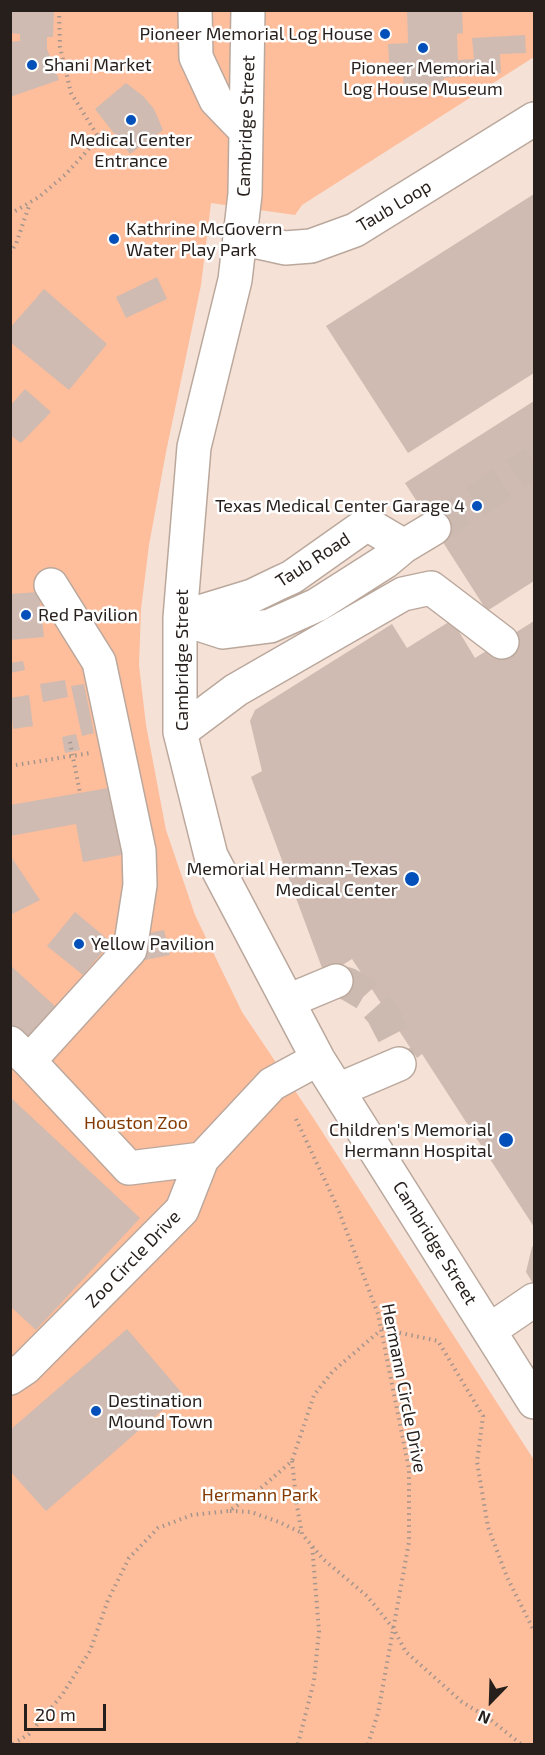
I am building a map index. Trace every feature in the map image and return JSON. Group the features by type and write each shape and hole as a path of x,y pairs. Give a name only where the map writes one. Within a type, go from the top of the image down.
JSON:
{"street":[{"path":"195,10 196,57 216,100 246,130"},
{"name":"Cambridge Street","path":"248,10 245,194 235,280 194,447 180,618 180,732 211,856 318,1059 534,1402"},
{"name":"Taub Loop","path":"240,238 285,248 311,246 355,230 530,131"},
{"name":"Taub Road","path":"180,618 223,632 270,626 317,605 434,528"},
{"path":"51,585 99,662 139,851 140,885 130,950 20,1052 129,1168 202,1159"},
{"path":"180,732 236,690 404,594 431,588 502,642"},
{"path":"288,1001 336,981"},
{"name":"Zoo Circle Drive","path":"15,1366 182,1210 202,1159 272,1084 318,1059"},
{"path":"338,1090 399,1064"},
{"path":"489,1330 534,1300"}],"path":[{"path":"59,10 60,47 71,93 99,138"},
{"path":"10,214 65,175 108,128"},
{"path":"10,253 16,244 30,202"},
{"path":"70,742 80,793"},
{"path":"10,766 96,752"},
{"name":"Hermann Circle Drive","path":"296,1119 337,1206 382,1329 409,1469 409,1542 378,1713 368,1744"},
{"path":"302,1534 292,1461 314,1395 333,1371 382,1329 438,1341 483,1416 477,1462 488,1527 507,1577 534,1631"},
{"path":"229,1511 254,1494 292,1461"},
{"path":"13,1744 29,1734 62,1695 90,1651 108,1600 129,1558 158,1528 192,1515 229,1511 250,1512 279,1522 302,1534 323,1558 367,1596 393,1628 406,1652 462,1702 487,1717 521,1744"},
{"path":"298,1744 314,1681 319,1630 312,1543"}],"green space":[{"name":"Hermann Park","path":"11,11 534,11 534,57 302,205 295,215 211,203 201,285 149,545 141,609 139,665 146,725 166,830 195,915 242,1012 312,1116 534,1460 534,1744 11,1744"}],"building":[{"name":"Shani Market","path":"10,10 54,10 53,37 47,37 47,49 59,80 10,97 10,42 20,41 20,34 10,33"},
{"name":"Pioneer Memorial Log House Museum","path":"407,10 462,10 463,33 457,34 458,60 474,59 472,38 525,35 526,53 500,54 501,73 444,78 444,86 404,88 403,75 390,75 388,44 408,43"},
{"name":"Medical Center Entrance","path":"126,83 143,96 154,109 163,130 130,154 95,109"},
{"path":"534,194 534,373 408,453 326,326"},
{"path":"157,277 167,299 126,318 116,297"},
{"path":"44,289 107,344 69,390 10,342 10,328"},
{"path":"25,389 51,412 21,443 10,435 10,406"},
{"name":"Texas Medical Center Garage 4","path":"534,401 534,581 487,611 405,483"},
{"name":"Red Pavilion","path":"39,592 44,637 10,640 10,594"},
{"name":"Memorial Hermann-Texas Medical Center","path":"452,620 475,658 534,621 534,1227 422,1054 417,1058 352,959 325,976 251,777 262,771 250,721 255,710 392,624 407,648"},
{"path":"23,661 25,670 10,673 10,663"},
{"path":"65,680 68,697 43,702 40,684"},
{"path":"84,684 94,733 82,736 71,686"},
{"path":"29,695 33,726 13,729 10,698"},
{"path":"76,734 80,750 65,753 62,737"},
{"path":"114,787 126,854 83,862 76,824 10,836 10,805"},
{"path":"10,855 40,900 10,915"},
{"name":"Yellow Pavilion","path":"75,912 111,942 83,975 47,946"},
{"path":"164,930 170,955 145,960 139,935"},
{"path":"10,965 58,1009 27,1044 10,1029"},
{"path":"10,1097 140,1218 36,1330 10,1306"},
{"path":"534,1245 534,1285 526,1272"},
{"name":"Destination Mound Town","path":"127,1329 182,1393 46,1511 10,1471 10,1430"}],"tunnel":[{"path":"434,528 534,462"},
{"path":"336,981 348,984 365,994 382,1013 396,1040 399,1064"}],"place":[{"name":"Pioneer Memorial Log House","path":"385,34"},
{"name":"Pioneer Memorial Log House Museum","path":"423,48"},
{"name":"Shani Market","path":"32,65"},
{"name":"Medical Center Entrance","path":"131,120"},
{"name":"Kathrine McGovern Water Play Park","path":"114,239"},
{"name":"Texas Medical Center Garage 4","path":"477,506"},
{"name":"Red Pavilion","path":"26,615"},
{"name":"Memorial Hermann-Texas Medical Center","path":"412,879"},
{"name":"Yellow Pavilion","path":"79,944"},
{"name":"Children's Memorial Hermann Hospital","path":"506,1140"},
{"name":"Destination Mound Town","path":"96,1411"}],"park label":[{"name":"Houston Zoo","path":"136,1123"}]}
